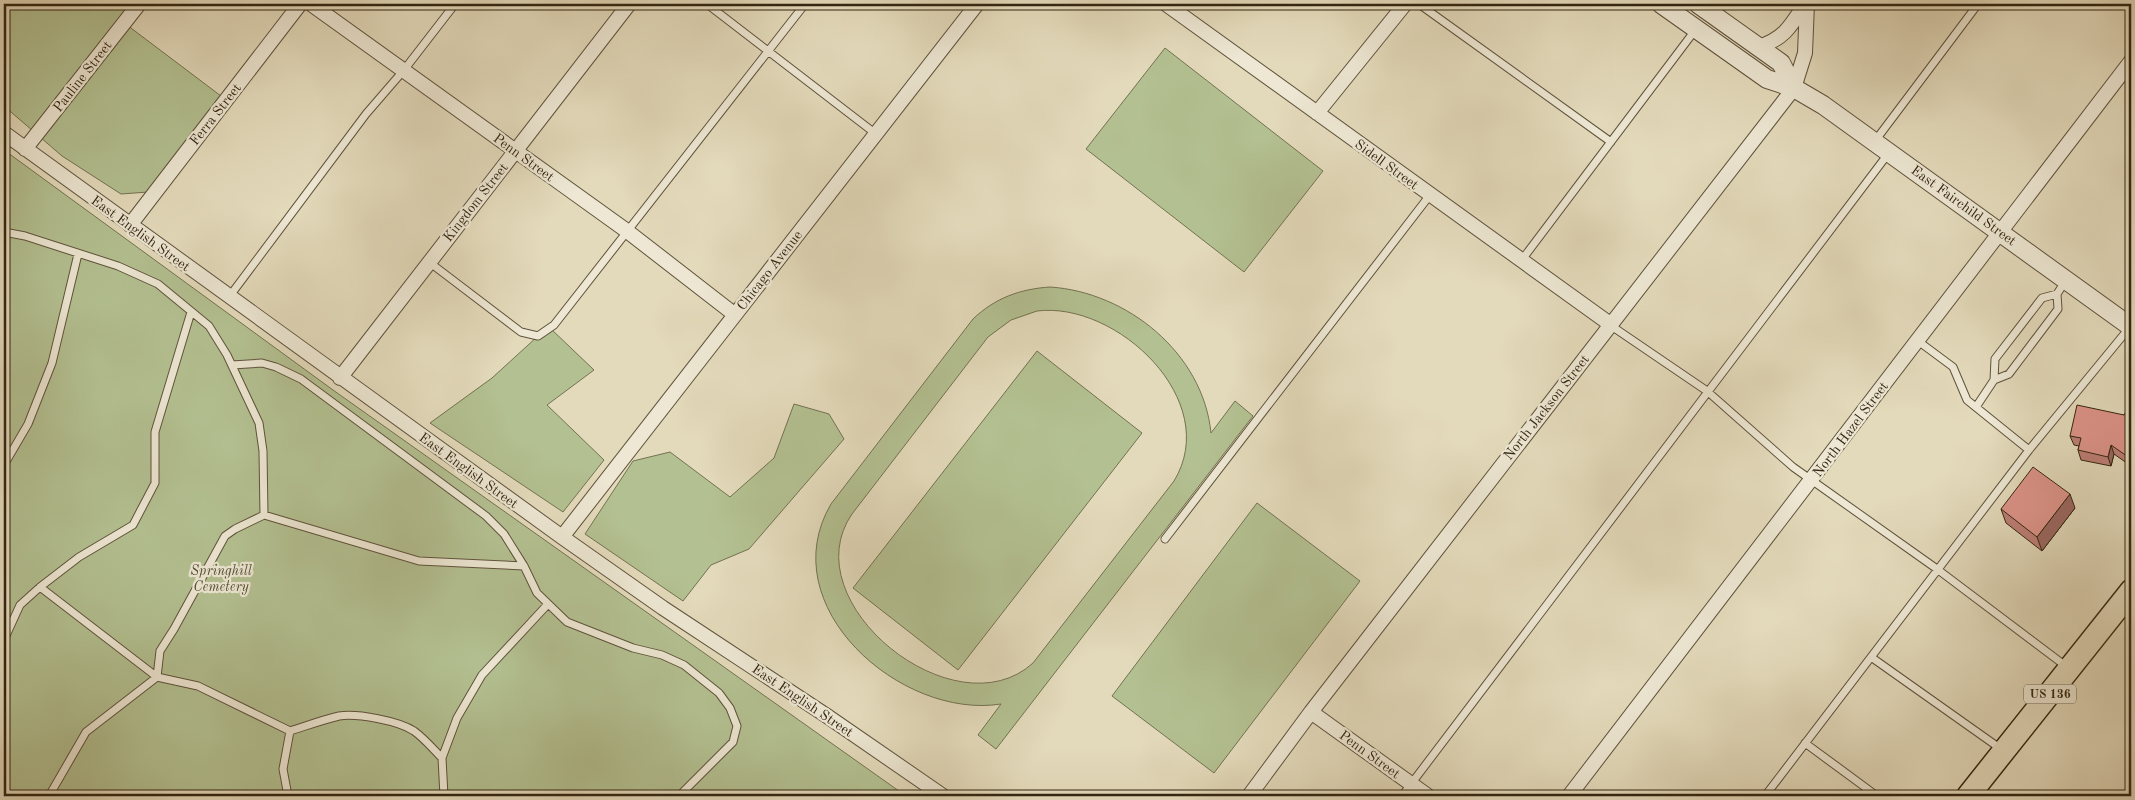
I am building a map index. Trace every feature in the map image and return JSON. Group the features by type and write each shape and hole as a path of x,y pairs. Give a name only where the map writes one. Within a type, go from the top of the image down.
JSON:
{"main road":[{"name":"US 136","path":"1968,796 2131,591"}],"street":[{"name":"Pauline Street","path":"25,149 139,4"},
{"name":"Ferra Street","path":"130,225 300,4"},
{"name":"Penn Street","path":"312,4 627,230 734,314"},
{"name":"Kingdom Street","path":"340,378 629,4"},
{"name":"Chicago Avenue","path":"562,536 977,4"},
{"name":"Sidell Street","path":"1166,4 1610,324"},
{"path":"1317,114 1405,4"},
{"name":"East Fairchild Street","path":"1661,4 1767,79 1794,88 1823,105 2002,232 2061,287 2131,326"},
{"path":"1698,4 1781,64 1794,88"},
{"path":"1758,47 1772,42 1789,29 1806,4"},
{"name":"North Jackson Street","path":"1249,796 1311,712 1794,88 1805,53 1806,4"},
{"name":"North Hazel Street","path":"1568,796 2002,232 2131,61"},
{"name":"East English Street","path":"4,133 340,378 663,608 827,716 943,796"},
{"name":"Penn Street","path":"1311,712 1428,796"}],"lane":[{"path":"229,297 366,114 404,70 455,4"},
{"path":"707,4 768,49 876,134"},
{"path":"429,261 521,332 538,336 554,325 804,4"},
{"path":"1419,4 1611,142"},
{"path":"1875,141 1978,4"},
{"path":"1521,261 1696,29"},
{"path":"1402,796 1890,151"},
{"path":"1165,539 1430,195"},
{"path":"4,232 25,236 118,266 158,284 209,326 232,365 259,423 263,451 264,515"},
{"path":"4,465 28,424 52,363 78,254"},
{"path":"1994,380 2009,374 2058,309 2061,287"},
{"path":"1976,407 1994,380 1995,359 2042,298 2061,287"},
{"path":"4,640 20,605 40,587 79,557 133,524 155,483 155,432 191,312"},
{"path":"1610,324 1707,392 1793,467 1938,568 2070,669"},
{"path":"1765,796 2029,450 2131,326"},
{"path":"1918,341 1953,367 1967,400 2029,450"},
{"path":"232,365 262,363 276,367 301,379 474,505 504,534 524,566 537,593 567,622 633,648 662,655 684,665 719,693 730,708 737,726 733,742 679,796"},
{"path":"49,796 86,732 157,677 160,651 225,536 235,529 264,515 419,561 524,566"},
{"path":"40,587 157,677 198,686 290,731 340,716 370,718 395,723 412,730 426,741 442,758"},
{"path":"444,796 442,758 457,718 482,675 548,604"},
{"path":"1871,657 2003,751"},
{"path":"288,796 283,769 290,731"},
{"path":"1805,744 1876,796"}],"green space":[{"path":"4,4 130,4 119,19 221,96 148,192 121,194 62,156 4,106"},
{"path":"1165,48 1323,171 1244,272 1086,149"},
{"name":"Springhill Cemetery","path":"4,150 333,390 906,796 4,796"},
{"path":"1050,287 1079,291 1107,301 1133,314 1156,332 1177,353 1193,377 1205,404 1211,433 1235,401 1253,416 996,749 978,735 1001,704 963,704 924,694 887,675 856,648 832,616 818,581 817,543 831,504 973,319 999,300 1018,292","holes":["1037,311 1068,312 1099,322 1128,339 1154,362 1173,389 1185,419 1185,450 1174,481 1033,663 1000,681 963,682 925,670 890,648 862,619 844,584 839,549 852,514 988,337 1011,320"]},
{"path":"550,328 594,370 547,405 604,460 563,512 430,423 492,378 538,336"},
{"path":"1037,351 1142,433 958,670 853,588"},
{"path":"794,404 829,414 844,439 749,549 711,565 683,601 585,534 633,461 670,452 730,497 774,458"},
{"path":"1257,503 1360,581 1214,773 1112,696"}],"building":[{"path":"2077,405 2124,415 2131,406 2131,459 2111,445 2108,457 2078,450 2081,438 2070,436"},
{"path":"2033,467 2070,494 2037,537 2001,509"}]}
